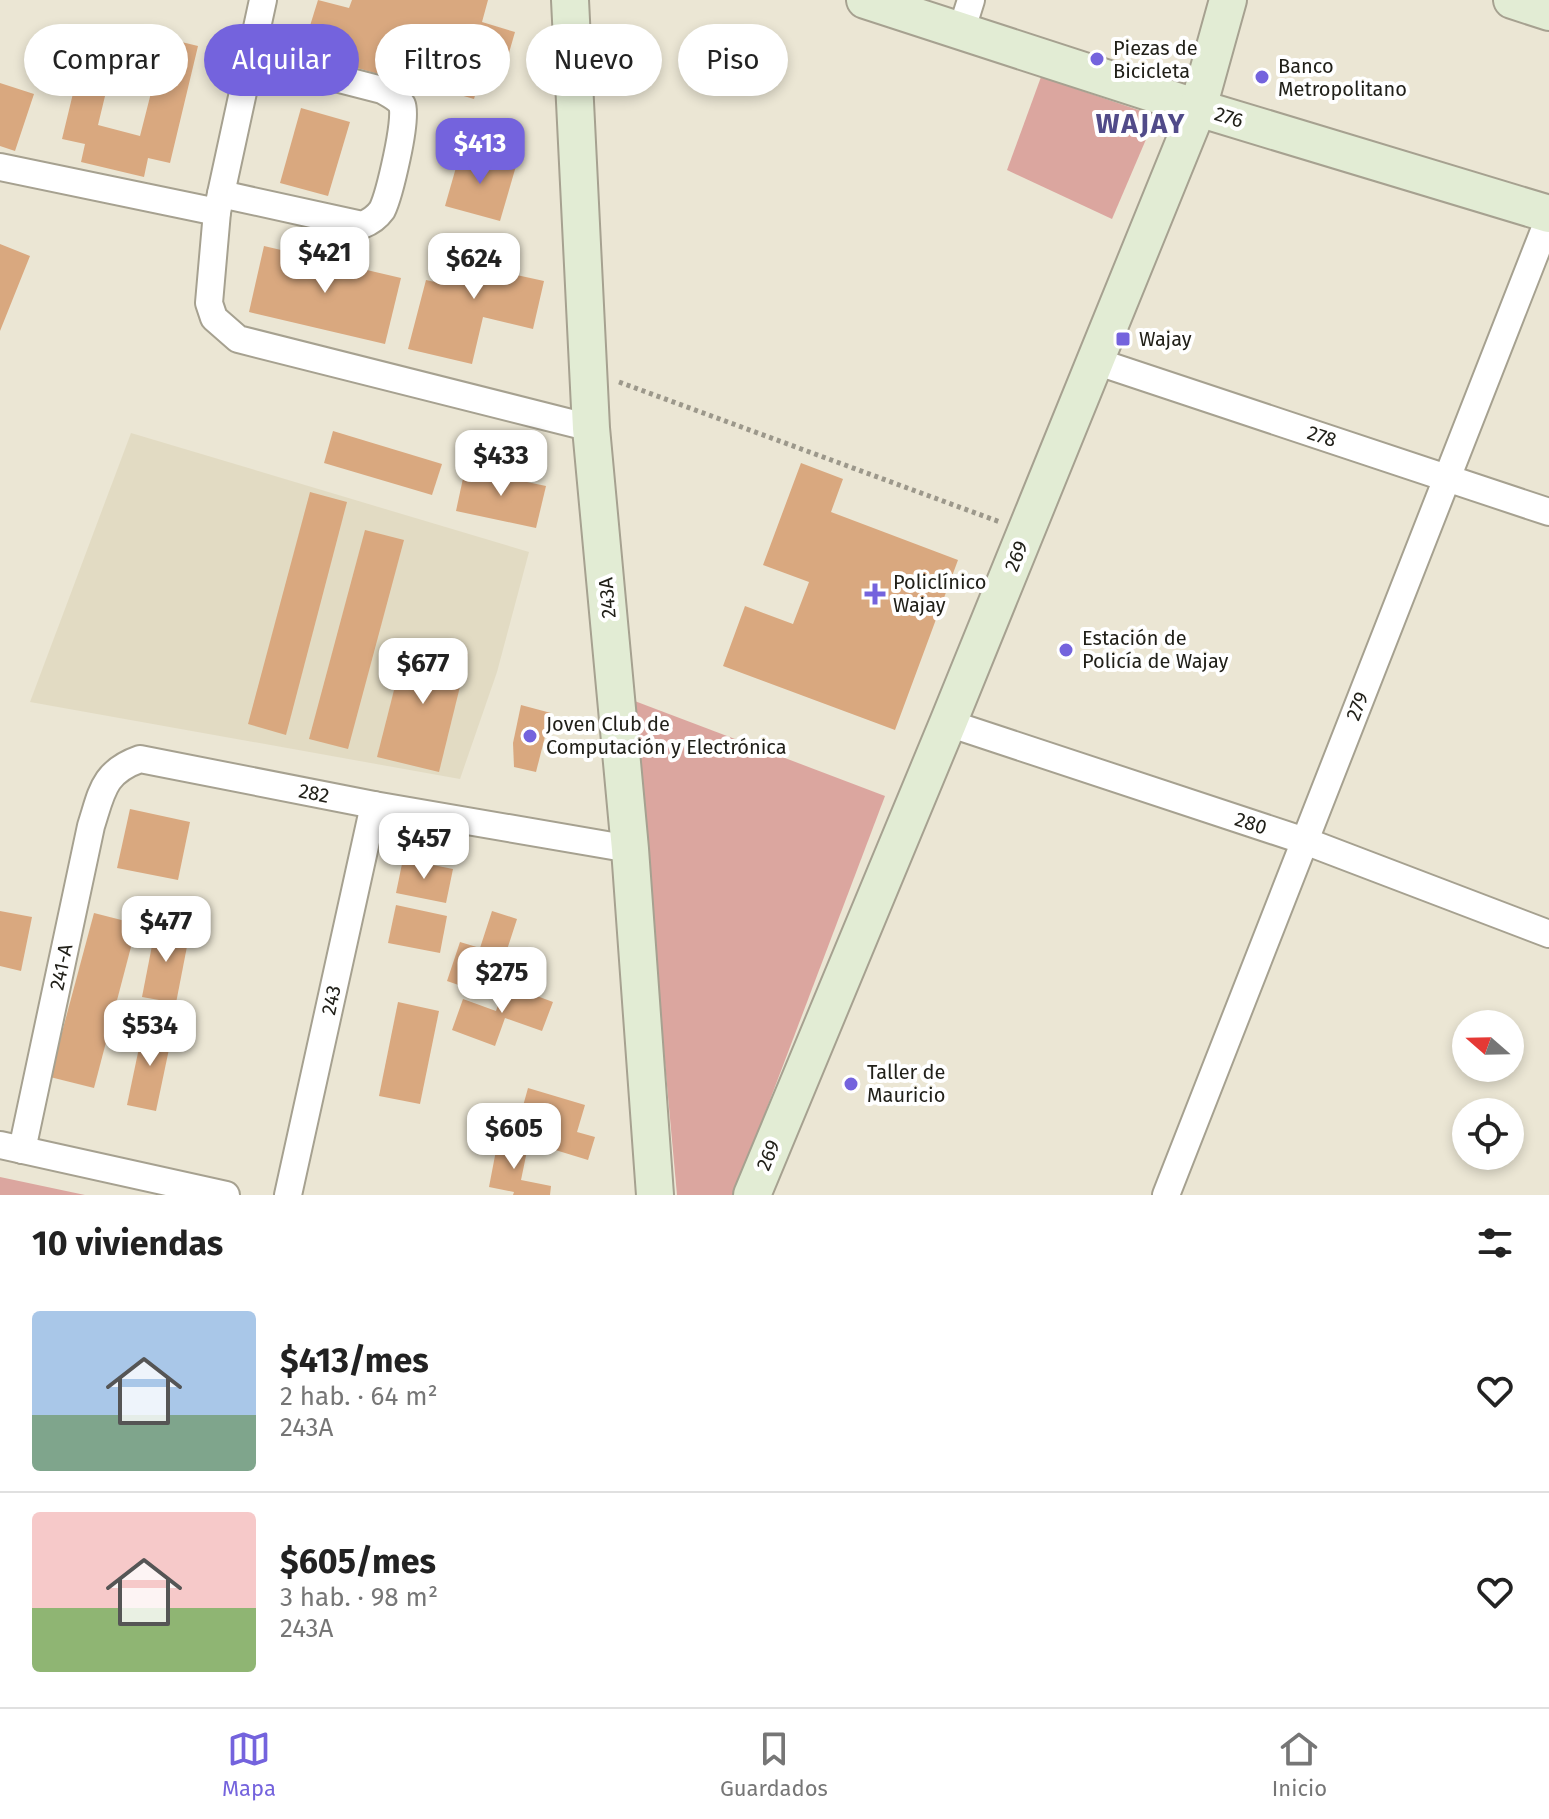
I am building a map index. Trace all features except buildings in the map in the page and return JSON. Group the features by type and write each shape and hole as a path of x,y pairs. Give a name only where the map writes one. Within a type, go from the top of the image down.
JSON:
{"main road":[{"name":"243A","path":"570,0 591,428 630,849 655,1195"},
{"name":"276","path":"865,0 966,16 1198,108 1549,216"},
{"name":"269","path":"752,1195 1198,108 1228,0"},
{"path":"1512,0 1549,12"}],"street":[{"path":"257,24 263,0"},
{"path":"0,167 362,225 380,213 388,195 403,119 402,105 395,97 359,84"},
{"path":"242,96 219,203 209,303 214,318 238,339 591,428"},
{"name":"279","path":"1166,1195 1549,216"},
{"name":"278","path":"1095,361 1549,512"},
{"name":"280","path":"948,723 1305,841 1549,934"},
{"name":"282","path":"104,786 111,774 125,764 140,759 374,805 630,849"},
{"name":"241-A","path":"11,1147 91,826 104,786"},
{"name":"243","path":"288,1195 374,805"},
{"path":"11,1147 168,1189 226,1195"}],"path":[{"path":"588,371 1026,531"}],"shaded area":[{"path":"1041,77 1156,116 1112,219 1007,170"},
{"path":"131,433 529,552 497,672 460,779 30,702"},
{"path":"632,700 885,796 734,1195 677,1195"},
{"path":"0,1177 85,1195 0,1195"}],"place":[{"name":"Piezas de Bicicleta","path":"1097,59"},
{"name":"Banco Metropolitano","path":"1262,77"},
{"name":"Wajay","path":"1123,339"},
{"name":"Policlínico Wajay","path":"875,594"},
{"name":"Estación de Policía de Wajay","path":"1066,650"},
{"name":"Joven Club de Computación y Electrónica","path":"530,736"},
{"name":"Taller de Mauricio","path":"851,1084"}],"district":[{"name":"WAJAY","path":"1141,123"}]}
